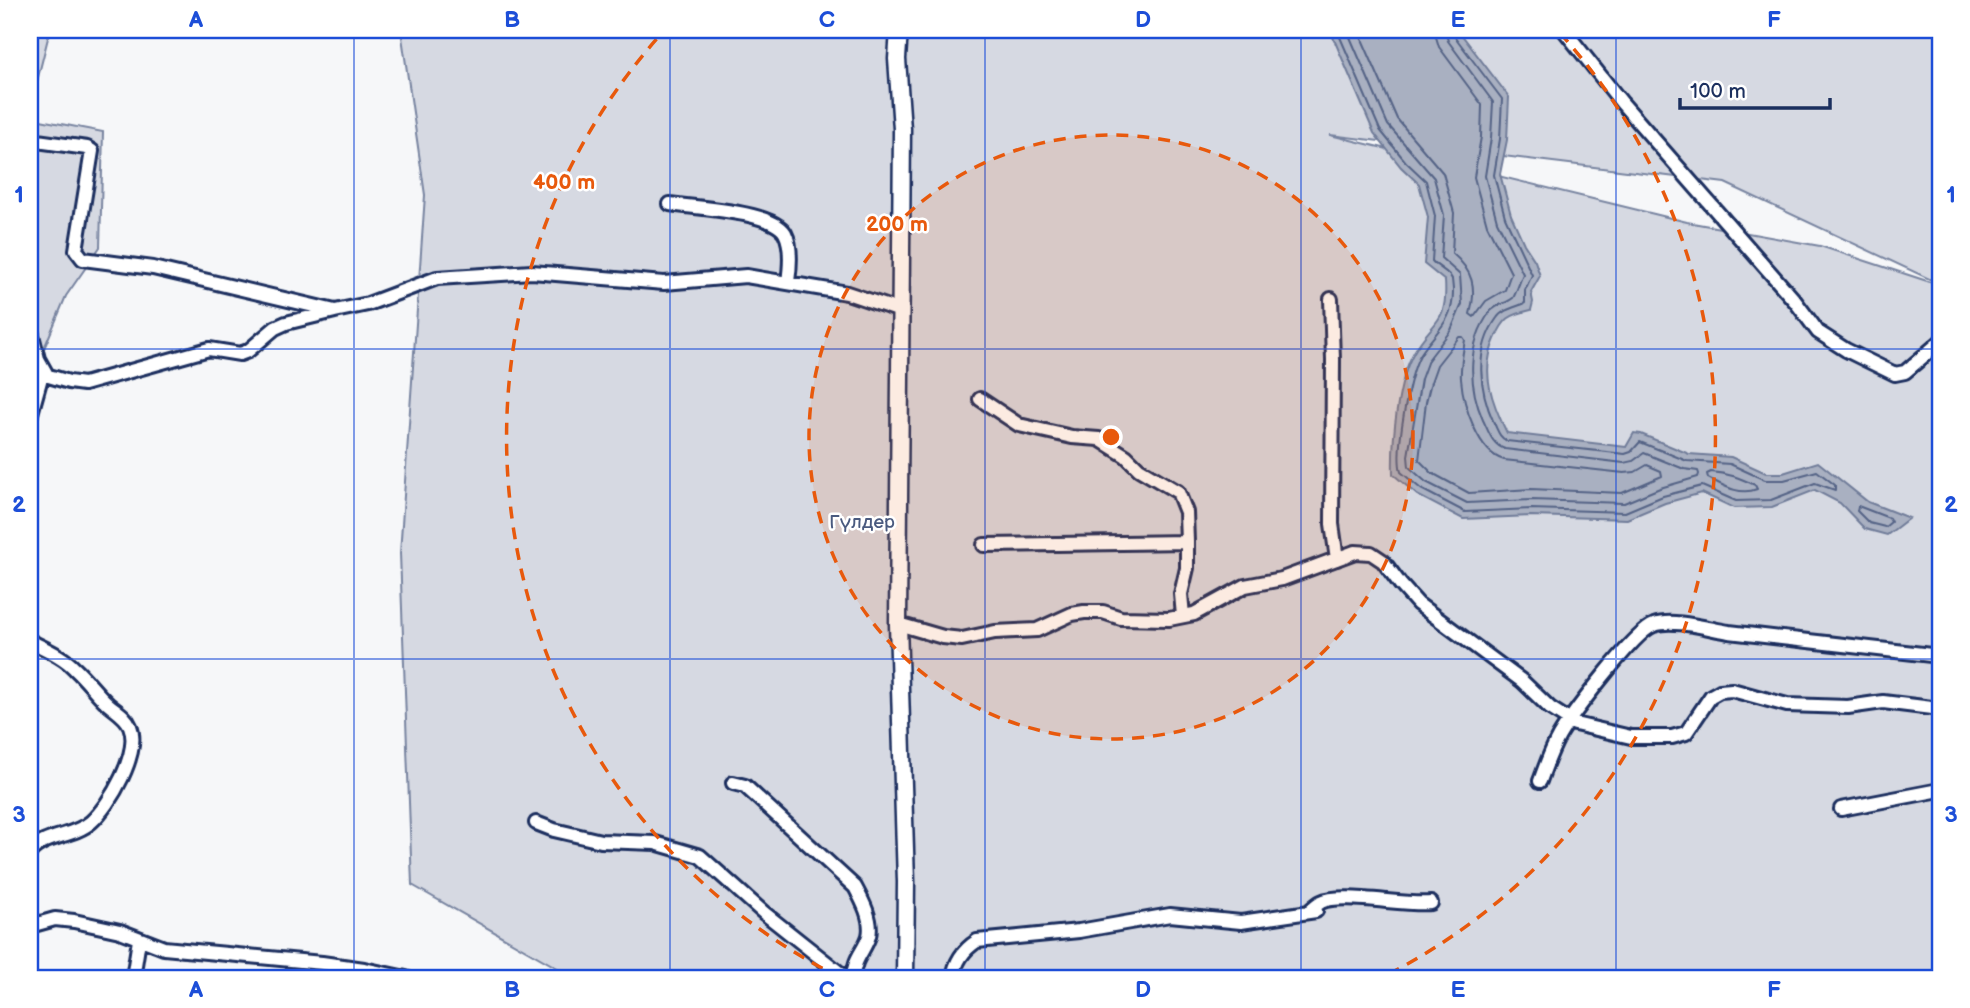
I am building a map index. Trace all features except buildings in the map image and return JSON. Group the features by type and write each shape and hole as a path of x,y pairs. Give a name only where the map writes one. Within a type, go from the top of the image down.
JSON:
{"main road":[{"path":"899,30 902,129 898,624 906,882 905,978"}],"street":[{"path":"1564,30 1647,132 1795,301 1818,332 1846,350 1895,374 1905,372 1940,342"},
{"path":"30,140 92,151 76,250 83,260 153,268 335,311"},
{"path":"670,204 750,215 777,224 786,234 788,244 788,282"},
{"path":"30,417 41,374 84,384 209,349 240,354 286,323 368,304 438,278 462,275 532,272 664,283 746,276 847,293 901,310"},
{"path":"1331,299 1332,524 1337,559"},
{"path":"30,327 38,359 47,375"},
{"path":"979,399 1019,425 1099,439 1126,456 1139,469 1178,492 1185,512 1187,542 1187,568 1181,594 1183,616"},
{"path":"984,545 1187,542"},
{"path":"898,624 943,637 962,639 995,632 1037,630 1072,614 1084,612 1103,612 1121,618 1143,620 1169,619 1202,611 1245,586 1282,579 1354,552 1371,553 1383,561 1419,604 1522,681 1569,722 1631,737 1672,737 1686,733 1711,696 1720,691 1732,690 1787,705 1848,707 1883,702 1940,709"},
{"path":"1540,781 1548,758 1569,722 1627,648 1645,629 1655,624 1696,626 1940,656"},
{"path":"30,641 75,668 99,696 125,718 133,736 130,757 118,785 91,822 69,834 36,846 30,852"},
{"path":"733,783 745,786 855,887 864,902 869,935 860,950 853,978"},
{"path":"1841,808 1940,790"},
{"path":"536,823 601,841 654,844 700,856 764,913 846,978"},
{"path":"953,978 959,958 967,948 977,942 1079,931 1170,915 1241,922 1312,912 1323,901 1340,899 1412,905 1431,903"},
{"path":"30,926 55,919 74,921 120,931 164,948 322,963 406,978"},
{"path":"133,978 139,940"}],"green space":[{"path":"30,30 50,30 30,109"},
{"name":"Гүлдер","path":"401,30 1940,30 1940,284 1725,183 1330,135 1687,222 1820,246 1930,282 1940,288 1940,978 575,978 412,885 400,553 425,195"},
{"path":"30,118 103,132 100,247 66,296 30,382"}],"water":[{"path":"1330,30 1458,30 1509,97 1507,140 1500,174 1511,215 1540,276 1531,292 1531,310 1512,316 1505,322 1498,332 1488,363 1493,399 1507,433 1626,447 1634,433 1641,434 1689,454 1731,457 1766,473 1783,473 1818,462 1868,502 1909,518 1887,535 1865,529 1840,503 1815,490 1772,507 1734,508 1702,493 1665,503 1627,519 1531,516 1463,519 1417,495 1393,474 1397,412 1408,364 1444,306 1445,281 1424,264 1428,217 1419,184 1401,167 1374,133"}]}
